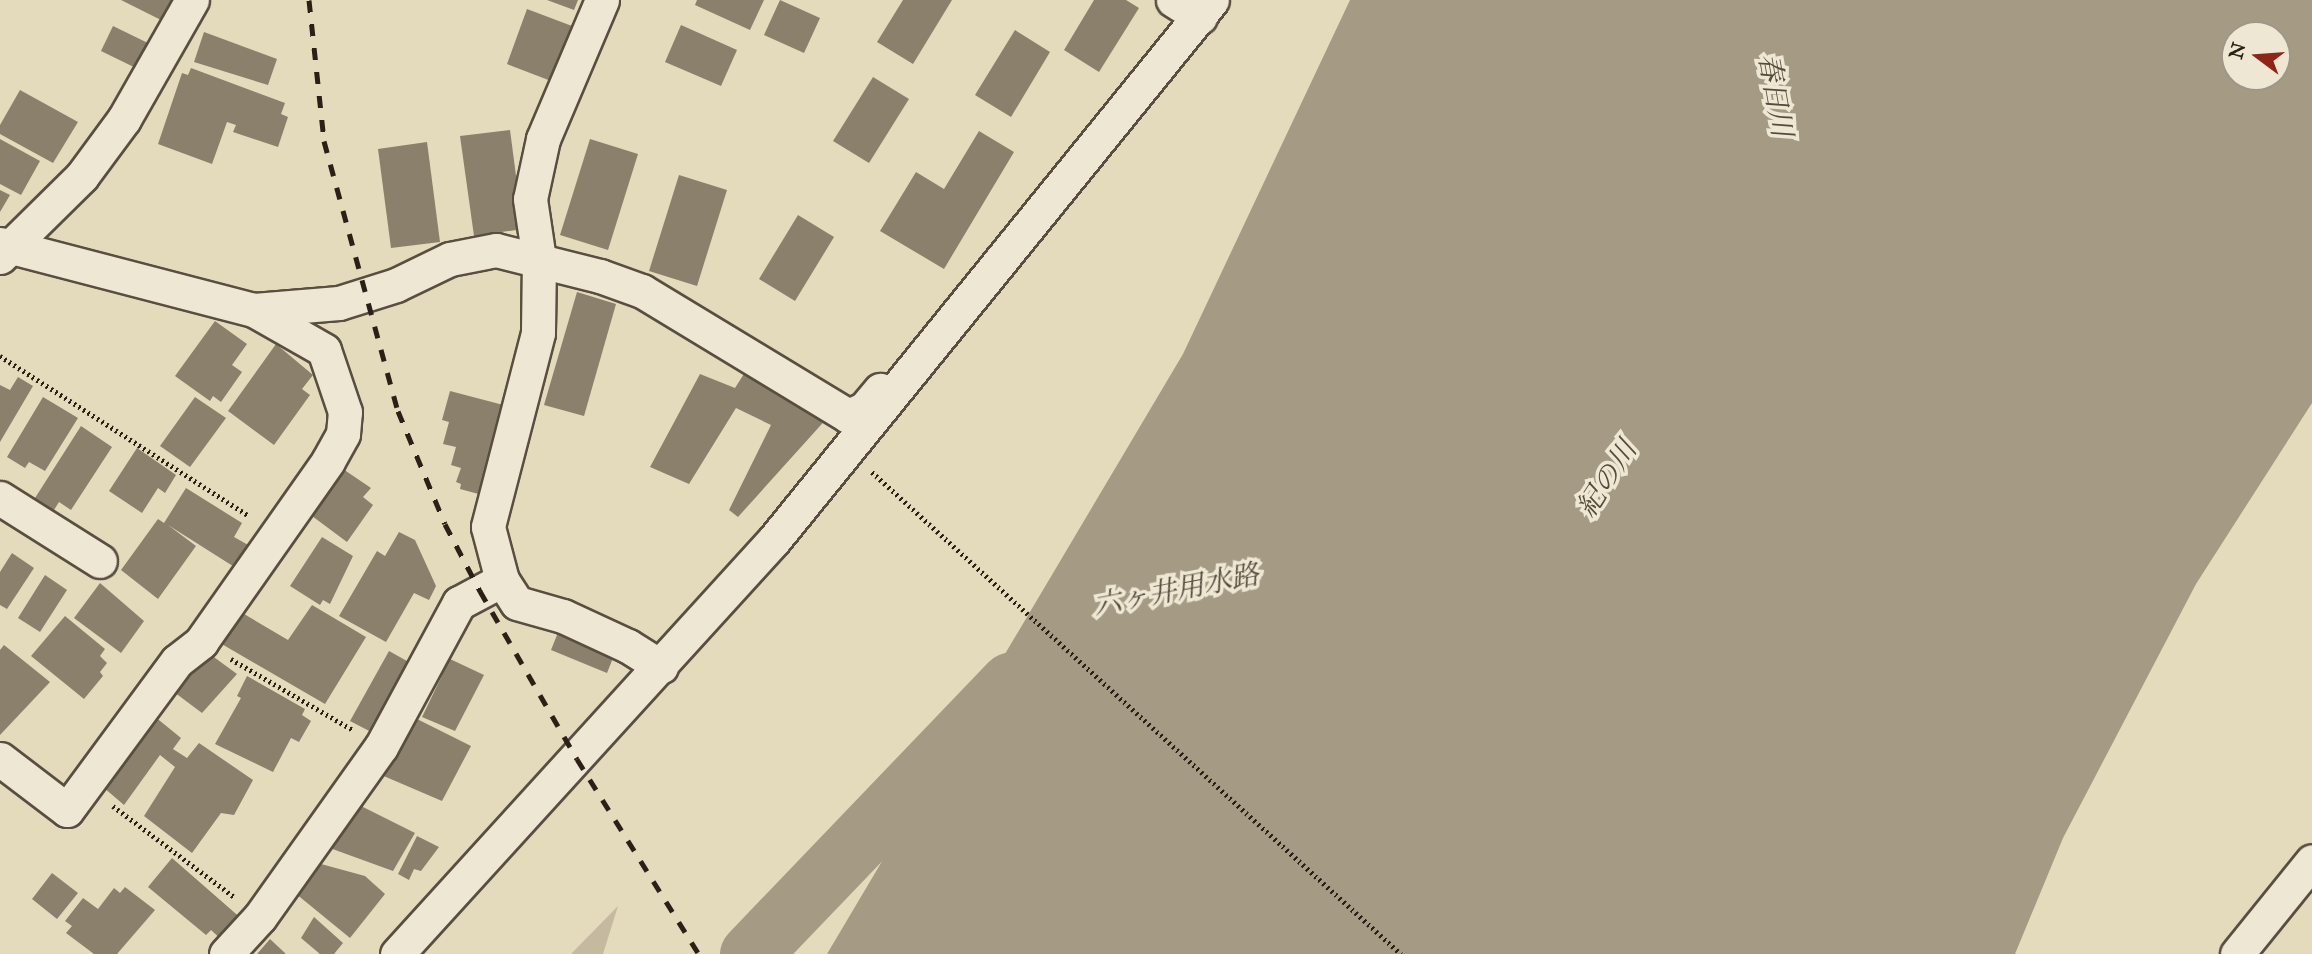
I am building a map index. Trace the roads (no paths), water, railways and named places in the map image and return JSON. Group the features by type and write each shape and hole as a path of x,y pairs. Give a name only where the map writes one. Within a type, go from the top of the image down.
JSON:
{"street":[{"path":"3,249 82,176 124,119 192,0"},
{"path":"602,0 543,139 530,199 539,259 538,333 488,527 502,580 517,603 563,616 628,646 661,667"},
{"path":"397,954 661,667 848,451 1195,6"},
{"path":"0,759 67,810 177,661 201,642 328,461 343,434 345,412 324,350 254,310 3,249"},
{"path":"254,310 339,303 396,285 450,259 496,250 539,259 642,291 848,416 864,409 889,380 905,379"},
{"path":"0,498 100,561"},
{"path":"226,954 260,917 381,747 460,603 502,580"},
{"path":"2237,954 2312,861"}],"water":[{"path":"1350,0 2312,0 2312,403 2196,584 2063,838 2015,954 827,954 1183,354"}],"waterway":[{"name":"六ヶ井用水路","path":"750,954 1010,683"}],"railway":[{"path":"309,0 324,141 398,411 445,524 480,591 577,759 699,954"}],"water label":[{"name":"春日川","path":"1775,95"},
{"name":"紀の川","path":"1607,479"}]}
